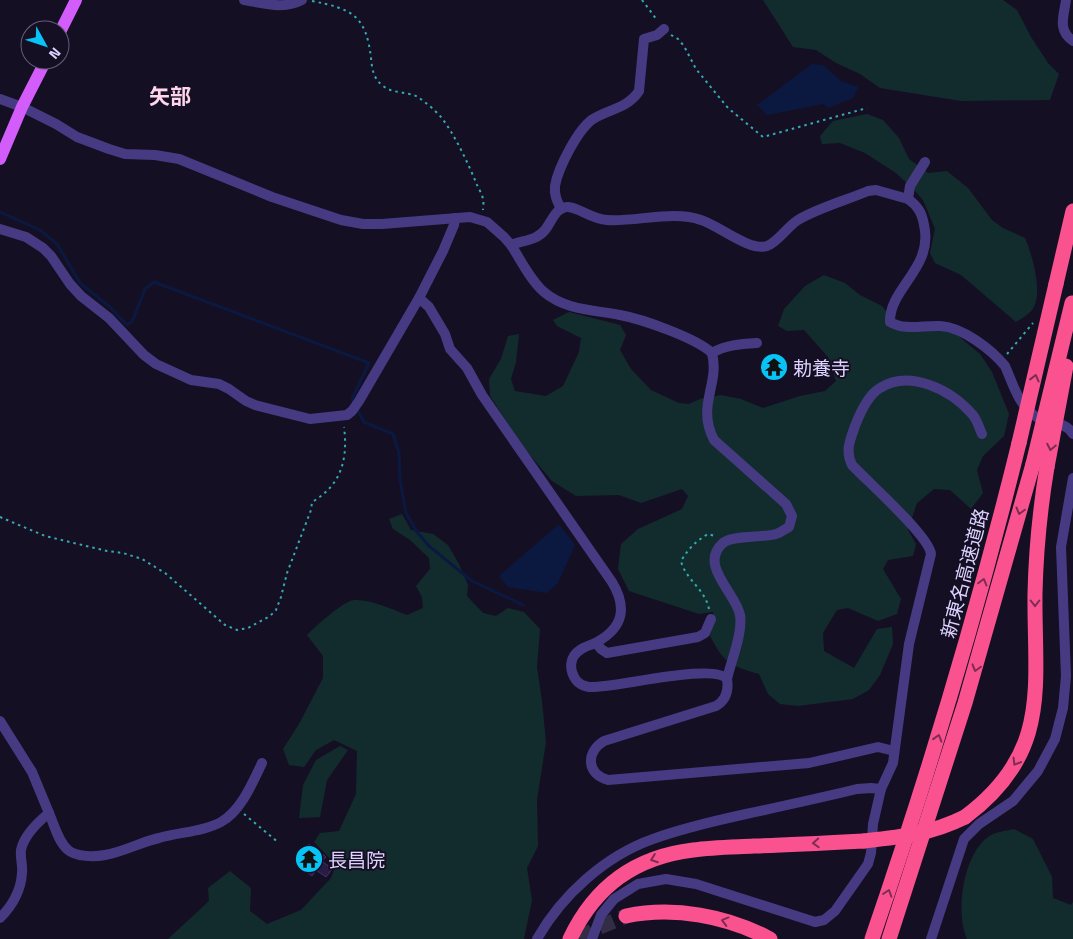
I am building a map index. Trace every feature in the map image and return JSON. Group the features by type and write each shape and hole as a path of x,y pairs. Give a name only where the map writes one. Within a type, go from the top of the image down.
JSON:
{"highway":[{"name":"新東名高速道路","path":"872,939 952,693 1001,516 1073,211"},
{"name":"新東名高速道路","path":"889,939 966,703 1040,466 1072,300"},
{"path":"570,939 589,905 611,883 639,865 657,858 695,849 864,841 927,833 965,817 988,799 1004,780 1021,754 1031,724 1036,692 1036,572 1042,503 1040,466 1073,330"},
{"path":"626,916 643,912 694,914 744,927 770,939"}],"main road":[{"path":"66,20 76,0"},
{"path":"0,159 22,107 41,70"}],"street":[{"path":"244,0 279,6 290,5 302,0"},
{"path":"1066,0 1062,28 1066,36 1073,41"},
{"path":"561,209 556,198 555,186 563,162 585,126 594,118 627,104 634,98 639,91 644,39 657,35 664,29"},
{"path":"0,99 22,107 77,137 108,149 125,154 155,155 179,159 272,198 341,220 363,224 382,224 470,217 479,218 487,222 504,237 534,282 553,299 568,306 623,316 652,324 702,346 712,353 714,360 706,419 710,431 714,440 786,504 792,516 789,527 778,534 724,542 716,551 717,575 735,600 740,616 739,632 724,698 716,706 604,741 594,750 591,763 596,774 608,780 809,763 878,747 894,751"},
{"path":"908,199 910,186 925,162"},
{"path":"511,245 532,240 539,236 561,209 567,207 595,219 687,216 707,222 746,244 762,247 768,246 790,225 801,218 868,191 876,190 908,199 916,204 922,213 926,232 924,251 920,261 894,302 890,313 890,322 898,327 941,326 956,328 985,347 1001,361 1022,404 1036,418 1060,423 1073,434"},
{"path":"0,229 26,237 43,248 81,296 109,318 144,355 156,364 191,380 219,384 255,405 310,419 322,419 349,413 359,401 419,298 454,225 455,218"},
{"path":"419,298 429,307 445,334 450,350 467,368 482,395 617,590 622,608 619,621 613,630 596,643 581,649 572,660 570,666 572,672 582,685 594,687 643,679 705,674 721,674 727,679"},
{"path":"712,353 718,349 757,343"},
{"path":"592,939 601,915 614,899 638,884 666,879 696,884 815,922 824,920 835,911 868,864 871,853 873,824 881,789 890,771 894,751 909,644 931,554 931,548 918,532 852,466 848,456 848,444 858,419 870,397 880,388 900,381 920,381 940,388 972,414 982,434"},
{"path":"931,939 964,839 979,824 1013,801 1038,772 1055,739 1063,708 1066,676 1061,547 1073,478"},
{"path":"596,643 607,653 698,637 705,633 711,619"},
{"path":"0,721 32,772 61,840 68,850 81,855 104,856 158,838 199,830 222,821 237,808 262,763"},
{"path":"537,939 570,894 593,874 622,854 652,839 689,827 857,789 881,789"},
{"path":"0,918 10,907 20,886 22,872 21,848 32,830 49,813"}],"path":[{"path":"310,0 338,6 349,12 362,25 368,39 372,69 376,78 383,86 391,90 409,93 418,98 440,116 484,199 484,208 479,218"},
{"path":"642,0 664,29 684,46 696,69 728,108 763,137 867,108"},
{"path":"0,517 45,536 142,559 165,573 225,626 237,630 248,628 270,616 276,610 287,573 311,510 312,502 325,493 345,460 346,441 344,427 349,413"},
{"path":"711,619 708,602 683,568 681,561 686,552 698,540 708,534 716,536 724,542"},
{"path":"237,808 279,843"}],"green space":[{"path":"763,0 1003,0 1017,10 1031,37 1048,63 1059,74 1050,100 961,101 880,88 860,74 836,63 816,50 793,47"},
{"path":"867,114 883,120 899,138 909,159 928,173 947,171 968,188 992,220 1003,228 1025,238 1031,254 1037,285 1035,303 1032,310 1026,315 1016,322 961,275 935,263 930,253 935,229 923,200 896,173 865,153 840,143 822,144 820,136 833,121"},
{"path":"824,275 845,283 860,295 882,306 894,321 956,334 980,354 992,372 1009,414 1004,436 983,456 977,470 983,493 971,509 950,490 934,489 917,503 908,530 916,544 913,556 888,560 883,569 901,599 897,614 878,621 848,608 837,610 823,633 824,651 854,668 877,629 892,627 893,644 880,675 869,690 853,699 798,706 780,704 768,694 759,674 734,665 724,658 710,636 713,612 699,614 629,591 618,569 621,544 638,529 682,509 688,496 682,489 641,503 619,495 576,496 552,481 524,448 490,396 489,379 501,359 508,336 519,334 516,362 511,379 515,391 546,396 563,386 579,352 581,338 557,326 553,320 569,312 620,325 626,335 620,350 631,369 651,390 679,403 689,404 700,399 721,395 741,399 763,408 800,396 825,391 836,381 828,357 804,330 787,331 778,326 784,309 805,286"},
{"path":"402,514 411,530 433,534 448,545 468,585 467,596 483,613 496,616 508,608 524,612 540,629 537,667 546,742 537,800 538,846 527,868 532,900 524,939 168,939 209,901 208,888 230,871 251,888 250,911 267,924 301,910 331,878 336,865 314,842 320,833 339,831 356,794 357,751 334,740 316,750 304,767 289,765 283,749 299,724 323,678 323,656 307,635 336,609 349,601 361,600 374,603 407,615 423,608 422,597 416,586 430,569 429,558 410,540 393,529 389,519"},
{"path":"340,746 348,750 327,780 320,817 299,818 303,785 316,760"},
{"path":"1014,829 1033,839 1052,877 1053,898 1071,905 1073,902 1073,939 967,939 963,928 962,900 967,870 972,857 979,845 991,835"}],"water":[{"path":"812,64 823,65 841,81 858,87 853,98 828,108 823,104 767,115 757,105"},
{"path":"559,524 575,545 558,583 547,593 508,587 499,576"}],"building":[{"path":"309,844 326,857 322,861 332,869 326,877 316,870 312,876 295,863"}],"waterway":[{"path":"0,212 40,230 57,244 80,283 110,307 127,325 132,322 145,289 154,282 369,363 352,399 354,403"},
{"path":"357,409 364,422 393,434 399,453 400,480 406,513 417,532 429,546 472,581 523,605"}],"tunnel":[{"path":"580,939 595,929 626,916"}],"place":[{"name":"勅養寺","path":"774,367"},
{"name":"長昌院","path":"309,859"}],"district":[{"name":"矢部","path":"170,96"}]}
